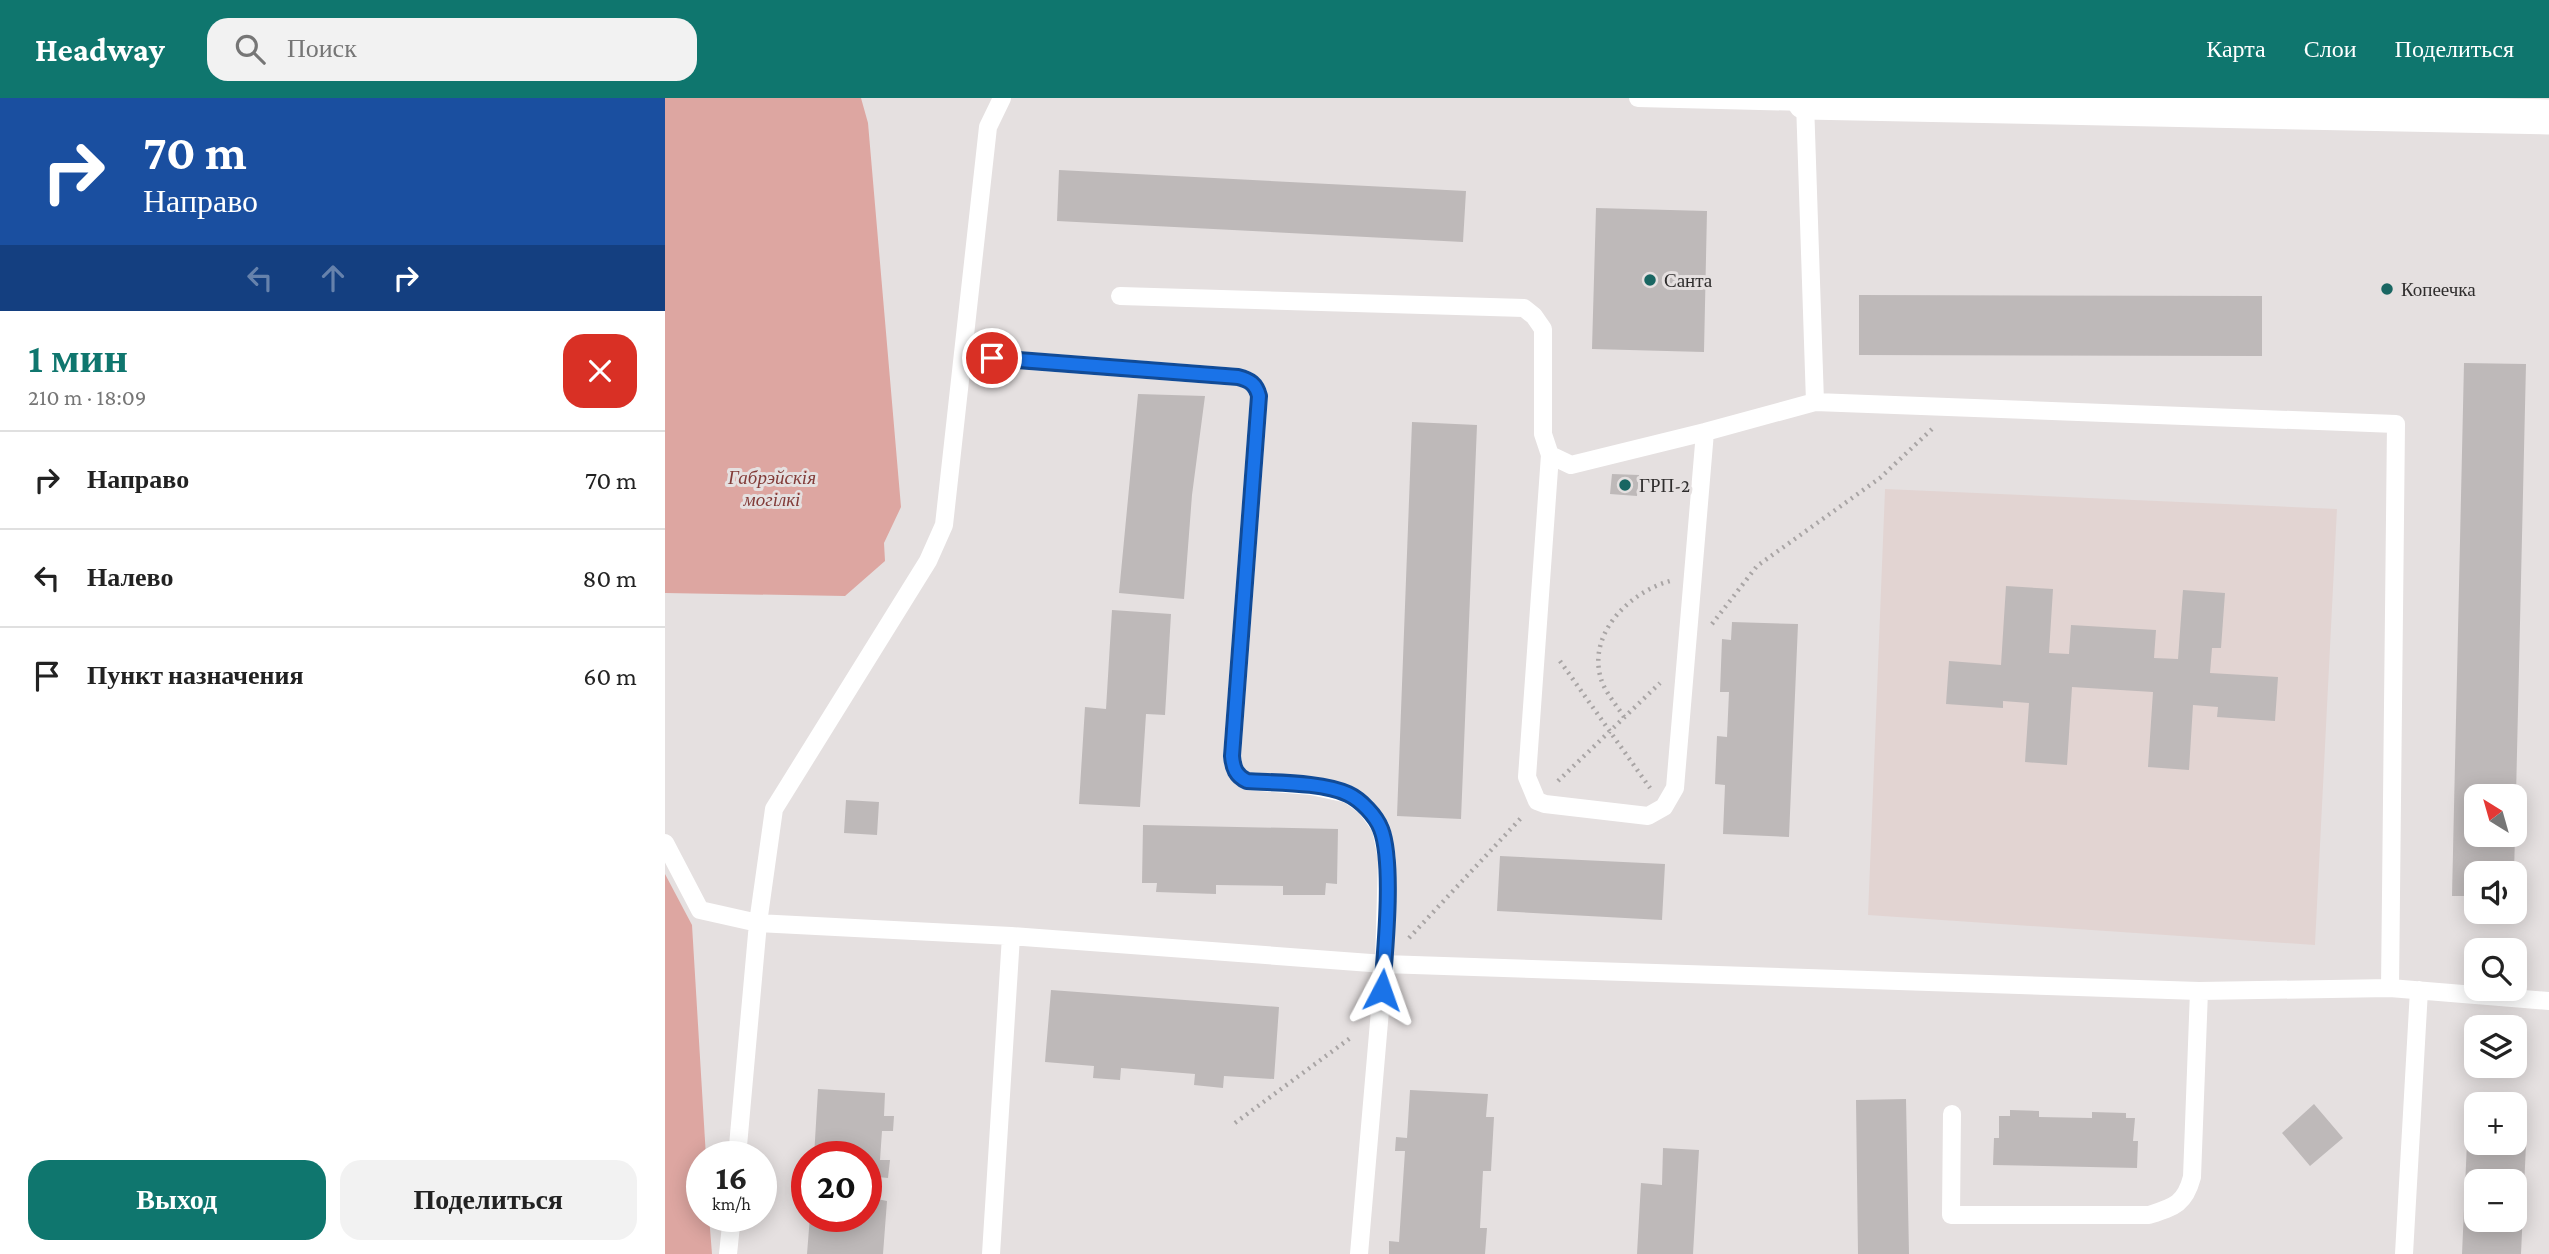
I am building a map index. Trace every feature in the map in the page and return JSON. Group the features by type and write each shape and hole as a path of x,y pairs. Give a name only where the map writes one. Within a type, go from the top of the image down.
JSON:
{"street":[{"path":"1805,100 2202,104 2549,117"}],"lane":[{"path":"738,1141 758,923 775,809 927,561 944,525 989,127 1002,98"},
{"path":"1638,98 1805,100 1815,402"},
{"path":"1120,296 1524,308 1534,316 1543,329 1543,434 1550,455 1527,777 1537,801 1545,804 1648,816 1664,807 1675,788 1706,432"},
{"path":"964,356 1238,377 1257,386 1259,396 1233,767 1239,778 1247,781 1311,786 1348,794 1366,807 1381,828 1387,859 1384,964 1359,1254"},
{"path":"1550,455 1571,465 1815,402 2396,424 2390,988"},
{"path":"665,843 700,910 758,923 1011,936 1384,964 2199,991 2390,988 2549,1000"},
{"path":"991,1254 1011,936"},
{"path":"2404,1254 2419,990"},
{"path":"1952,1114 1951,1215 2149,1215 2174,1207 2188,1193 2192,1177 2199,991"},
{"path":"728,1254 730,1232"}],"path":[{"path":"1624,717 1601,679 1599,653 1607,627 1618,612 1638,596 1666,582 1693,577"},
{"path":"1538,628 1664,807"},
{"path":"1235,1123 1380,1017"}],"shaded area":[{"path":"1885,489 2337,509 2315,945 1868,915"}],"green space":[{"name":"Габрэйскія могілкі","path":"665,98 861,98 868,123 901,507 884,543 885,561 845,596 665,593"},
{"path":"665,874 692,925 705,1141 686,1141 686,1232 710,1232 712,1254 665,1254"}],"building":[{"path":"1059,170 1466,191 1463,242 1057,221"},
{"name":"Санта","path":"1596,208 1707,211 1704,352 1592,349"},
{"path":"1859,295 2262,296 2262,356 1859,355"},
{"path":"2464,363 2526,364 2516,784 2464,784 2464,847 2515,847 2514,861 2464,861 2464,896 2452,896"},
{"path":"1138,394 1205,396 1192,495 1184,599 1119,593"},
{"path":"1412,422 1477,425 1461,819 1397,816"},
{"name":"ГРП-2","path":"1612,474 1639,475 1637,496 1610,494"},
{"path":"2006,586 2053,589 2049,653 2069,654 2071,625 2156,630 2154,658 2178,659 2183,590 2225,593 2221,648 2212,648 2210,673 2278,677 2275,721 2217,717 2218,707 2193,705 2189,770 2148,767 2153,692 2072,687 2067,765 2025,762 2029,703 2003,701 2003,708 1946,704 1949,661 2001,665"},
{"path":"1112,610 1171,614 1165,715 1146,714 1140,807 1079,804 1085,707 1106,709"},
{"path":"1732,622 1798,624 1789,837 1723,834 1725,785 1715,784 1717,736 1727,737 1729,692 1720,692 1722,639 1731,640"},
{"path":"846,800 879,802 877,835 844,833"},
{"path":"1143,825 1338,829 1337,884 1326,883 1325,895 1283,895 1283,886 1216,885 1216,894 1156,892 1157,883 1142,883"},
{"path":"1500,856 1665,864 1662,920 1497,911"},
{"path":"1051,990 1279,1007 1274,1079 1224,1076 1223,1088 1194,1085 1195,1074 1121,1068 1120,1080 1093,1078 1094,1066 1045,1062"},
{"path":"818,1089 885,1093 884,1116 894,1116 893,1131 882,1131 881,1141 815,1141"},
{"path":"1410,1090 1488,1094 1486,1117 1494,1117 1491,1171 1483,1171 1480,1228 1487,1228 1485,1254 1389,1254 1389,1241 1399,1242 1405,1151 1395,1151 1396,1137 1407,1138"},
{"path":"1906,1099 1909,1254 1858,1254 1856,1100"},
{"path":"2314,1104 2343,1138 2310,1166 2282,1133"},
{"path":"2010,1110 2039,1111 2039,1117 2092,1118 2092,1112 2126,1113 2126,1118 2135,1118 2133,1141 2138,1141 2137,1168 1993,1165 1994,1138 1999,1138 1999,1116 2010,1116"},
{"path":"1663,1148 1699,1150 1693,1254 1637,1254 1641,1183 1662,1185"},
{"path":"2466,1155 2526,1155 2525,1169 2466,1169"},
{"path":"882,1160 890,1160 888,1178 882,1177"},
{"path":"882,1200 887,1201 883,1254 807,1254 809,1232 882,1232"},
{"path":"2464,1209 2464,1232 2522,1232 2521,1254 2462,1254"}],"place":[{"name":"Санта","path":"1650,280"},
{"name":"Копеечка","path":"2387,289"},
{"name":"ГРП-2","path":"1625,485"}],"route":[{"path":"992,358 1238,377 1257,386 1259,396 1233,767 1239,778 1247,781 1311,786 1348,794 1366,807 1381,828 1387,859 1382,990"}]}
